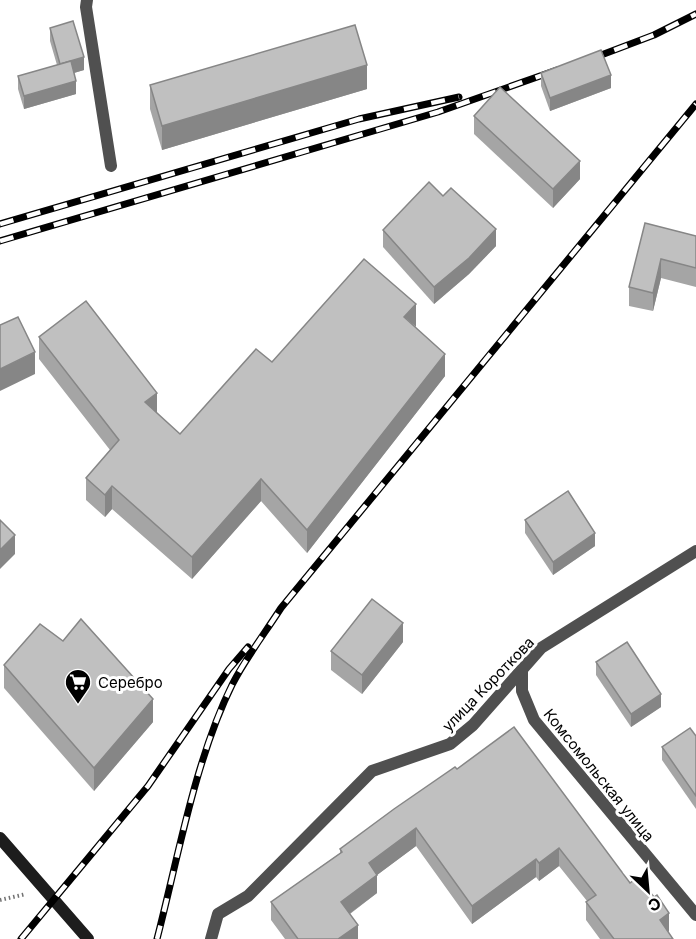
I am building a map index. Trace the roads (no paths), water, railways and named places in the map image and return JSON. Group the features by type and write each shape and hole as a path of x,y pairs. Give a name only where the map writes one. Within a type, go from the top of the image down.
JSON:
{"main road":[{"path":"0,838 88,939"}],"street":[{"path":"87,0 86,7 111,165"},
{"name":"улица Короткова","path":"211,939 218,914 248,896 372,771 450,744 473,725 542,648 696,551"},
{"name":"Комсомольская улица","path":"522,672 522,691 534,720 696,915"}],"railway":[{"path":"588,60 654,35 696,14"},
{"path":"0,241 438,112 557,70"},
{"path":"0,224 359,119 459,97"},
{"path":"157,939 188,810 208,745 232,685 249,656 281,608 696,104"},
{"path":"21,939 148,786 229,669 248,647"}],"place":[{"name":"Серебро","path":"78,705"}]}
